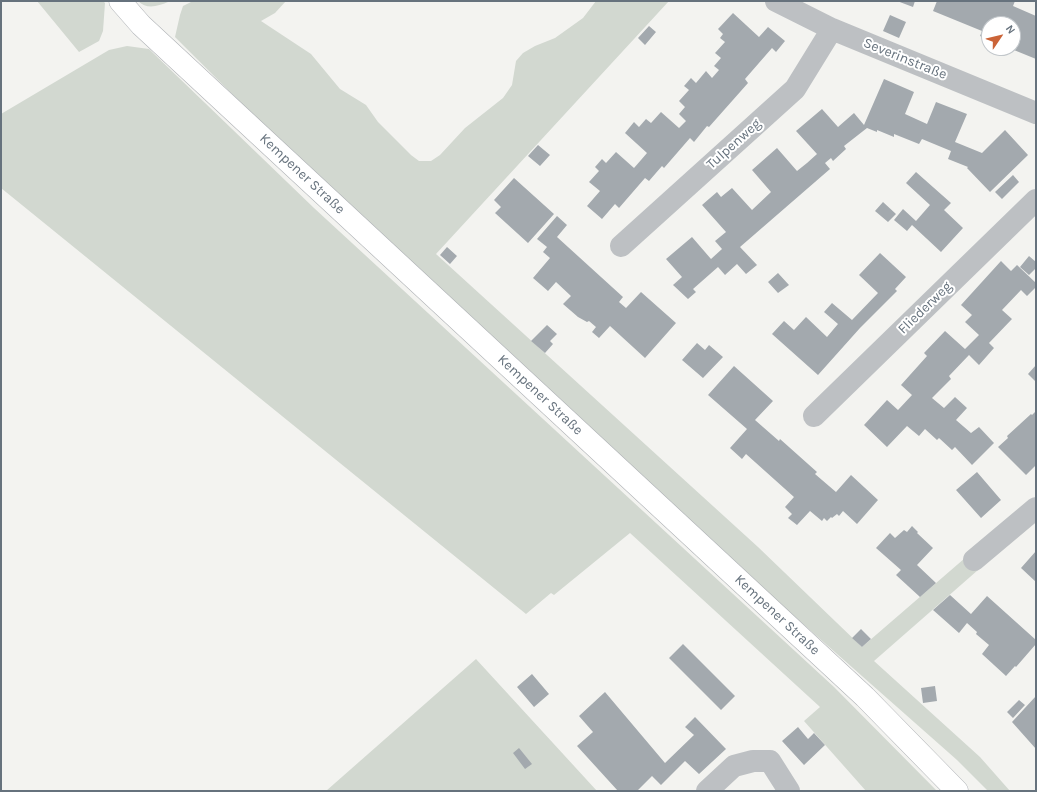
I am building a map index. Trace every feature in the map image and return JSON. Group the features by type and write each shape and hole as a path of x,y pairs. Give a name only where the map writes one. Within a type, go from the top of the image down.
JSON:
{"main road":[{"name":"Kempener Straße","path":"120,1 141,25 865,696 958,791"}],"street":[{"name":"Severinstraße","path":"776,1 832,29 1036,113"},
{"name":"Tulpenweg","path":"621,246 795,89 832,29"},
{"name":"Fliederweg","path":"814,416 1036,200"},
{"path":"974,560 1036,508"},
{"path":"707,791 734,766 753,761 770,761 789,791"}],"shaded area":[{"path":"37,1 103,1 105,3 103,31 99,41 79,52"},
{"path":"138,1 168,2 156,6 145,6"},
{"path":"193,1 286,1 275,13 261,21 311,54 340,89 366,105 378,122 411,155 419,161 431,161 440,155 465,128 503,98 512,85 516,61 523,53 535,46 555,38 583,18 596,1 669,1 436,254 758,547 862,647 965,558 978,570 874,661 980,757 1010,791 988,791 957,760 785,608 269,131 175,37 183,6"},
{"path":"127,46 149,49 314,208 834,687 937,791 866,791 804,721 820,707 630,533 554,595 551,593 526,614 1,188 1,114 109,50"},
{"path":"476,659 597,791 326,791"}],"building":[{"path":"897,1 915,1 913,7"},
{"path":"937,1 1015,1 1013,6 1036,16 1036,59 1021,53 1021,16 981,16 981,31 933,11"},
{"path":"733,13 759,37 768,27 785,41 776,52 772,48 745,79 748,83 709,127 707,126 694,142 690,138 664,168 662,166 649,181 645,178 619,208 615,204 602,219 587,206 600,191 589,182 599,171 595,167 602,159 606,163 616,152 634,168 641,160 647,153 625,133 634,122 639,127 646,119 651,123 661,112 679,128 686,121 679,114 685,107 679,101 689,90 684,86 691,78 696,83 706,71 712,78 719,70 714,66 721,58 715,53 725,42 720,38 723,34 718,29"},
{"path":"890,15 906,22 899,38 883,31"},
{"path":"649,26 656,32 645,45 638,38"},
{"path":"884,79 914,92 905,114 927,124 936,102 967,114 955,142 982,153 1005,130 1028,155 990,192 967,168 968,167 948,159 951,151 922,139 919,144 894,134 894,137 877,130 877,132 867,128 844,146 846,149 833,161 831,158 825,163 830,169 740,247 757,265 746,274 737,264 725,275 718,267 693,289 696,292 688,299 673,285 682,277 666,259 692,237 711,259 722,249 715,241 726,232 702,205 717,192 721,197 732,188 752,210 771,192 752,170 777,148 797,171 807,163 817,154 796,131 822,109 838,127 854,113 864,125"},
{"path":"538,145 550,155 540,166 528,156"},
{"path":"916,172 951,203 944,210 963,228 941,252 912,225 907,231 894,220 903,209 916,221 930,205 906,183"},
{"path":"1013,175 1019,182 1002,199 995,192"},
{"path":"514,178 554,214 528,243 495,213 501,207 494,200"},
{"path":"883,202 896,214 888,222 875,211"},
{"path":"557,216 567,225 557,237 623,297 619,302 626,308 641,292 676,323 645,358 610,326 599,338 592,332 596,327 589,321 587,322 578,317 563,304 571,296 556,282 548,291 533,278 550,258 543,252 547,247 537,239"},
{"path":"447,247 457,256 450,264 440,255"},
{"path":"880,253 906,277 895,289 897,291 860,328 818,375 772,334 784,321 794,330 806,317 827,337 838,324 824,312 832,303 852,320 878,293 859,275"},
{"path":"1029,256 1036,262 1036,268 1029,275 1020,267"},
{"path":"1001,261 1011,271 1017,265 1036,283 1036,287 1027,296 1021,290 1002,310 1012,319 989,343 994,348 979,365 969,355 949,376 951,379 932,398 944,408 955,397 967,408 956,420 971,433 979,427 994,443 972,465 955,447 952,450 939,438 937,440 925,429 919,436 907,426 887,447 864,425 887,400 898,410 912,395 901,385 927,356 924,353 945,331 965,349 979,335 965,322 972,315 961,305"},
{"path":"778,273 789,285 778,293 768,282"},
{"path":"547,325 557,334 550,341 553,344 545,353 531,341"},
{"path":"697,343 705,350 709,345 723,357 703,378 682,360"},
{"path":"1036,365 1036,382 1028,374"},
{"path":"734,366 773,401 755,420 779,441 780,439 817,472 815,474 836,492 851,475 878,500 857,524 843,511 839,516 837,514 827,521 824,518 822,521 810,511 797,525 788,518 792,514 785,507 794,497 746,454 742,459 730,448 747,429 708,395"},
{"path":"1036,411 1036,465 1026,475 998,447 1008,438 1007,436"},
{"path":"977,472 1001,500 981,518 956,490"},
{"path":"912,526 918,532 917,533 933,548 917,565 936,583 920,597 896,575 901,570 876,548 890,533 895,538 904,530 907,532"},
{"path":"1036,551 1036,582 1021,568"},
{"path":"950,595 971,614 987,596 1036,640 1036,644 1006,676 982,654 989,645 976,634 977,632 967,623 959,633 933,610"},
{"path":"861,629 871,639 862,647 852,638"},
{"path":"683,644 735,696 721,710 669,658"},
{"path":"532,674 549,694 534,707 517,687"},
{"path":"935,686 937,701 923,703 921,688"},
{"path":"605,692 665,763 694,735 685,727 695,717 726,749 699,774 685,761 661,785 652,776 637,791 618,791 577,746 593,732 579,716"},
{"path":"1036,696 1036,749 1012,722"},
{"path":"1019,700 1025,705 1013,718 1007,712"},
{"path":"798,727 808,739 814,733 825,745 804,765 782,741"},
{"path":"519,748 532,764 525,769 513,753"}]}
